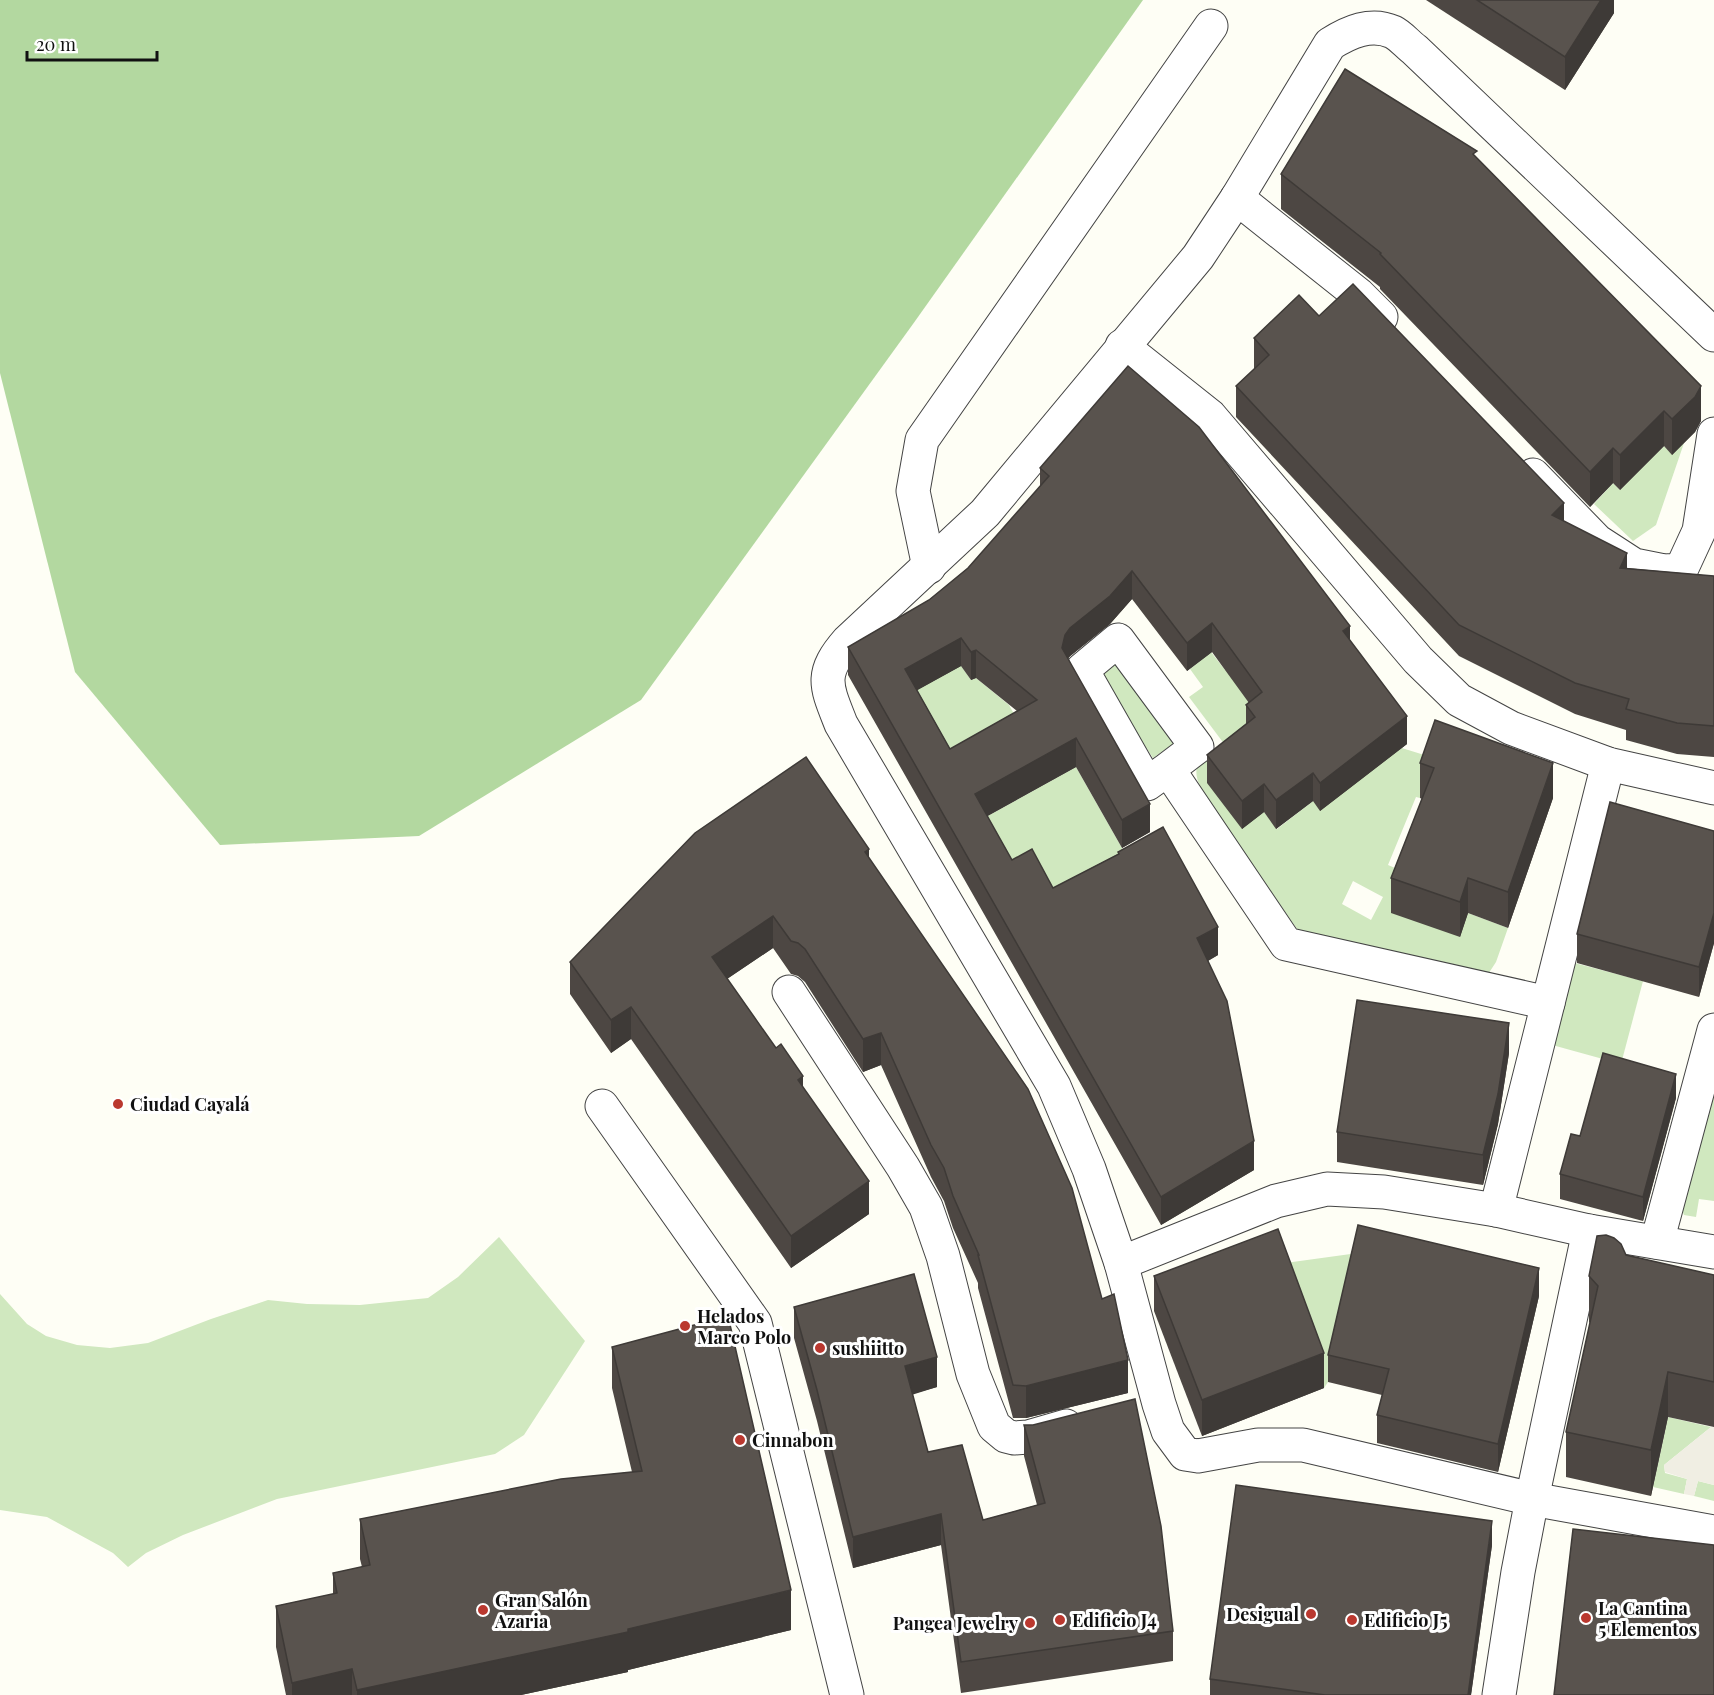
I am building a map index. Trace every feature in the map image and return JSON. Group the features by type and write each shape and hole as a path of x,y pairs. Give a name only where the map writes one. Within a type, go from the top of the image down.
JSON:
{"street":[{"path":"929,567 913,491 922,440 1211,26"},
{"path":"1714,335 1415,50 1393,32 1372,27 1350,32 1330,44 1237,198 1198,257 985,513 848,641 834,657 827,676 831,697 842,724 1054,1086 1089,1169 1120,1263 1168,1431 1185,1454 1198,1456 1258,1445 1303,1445 1532,1499 1714,1532"},
{"path":"1237,198 1359,295 1399,336"},
{"path":"1122,346 1210,416 1418,660 1459,700 1511,729 1608,764 1714,788"},
{"path":"1510,452 1597,541 1634,565 1664,571 1681,570 1699,531 1714,434"},
{"path":"1496,1209 1608,764"},
{"path":"1168,769 1286,944 1548,1004"},
{"path":"789,992 903,1167 926,1207 944,1256 973,1374 994,1426 1006,1437 1014,1438 1028,1437 1092,1420"},
{"path":"1657,1242 1714,1030"},
{"path":"602,1106 755,1323 847,1695"},
{"path":"1120,1263 1276,1201 1327,1189 1384,1192 1496,1209 1589,1231 1714,1252"},
{"path":"1499,1695 1532,1499 1589,1231"},
{"path":"1125,1412 1159,1404"}],"green space":[{"path":"0,0 1143,0 913,324 641,700 419,836 220,845 75,672 0,373"},
{"path":"1684,443 1656,525 1633,541 1594,504 1613,483 1620,490 1664,446 1672,454"},
{"path":"933,625 971,680 976,678 1009,705 1014,714 950,777 905,697"},
{"path":"1251,649 1262,721 1264,812 1277,829 1313,801 1376,740 1434,758 1420,798 1416,797 1388,865 1407,873 1468,913 1508,928 1496,962 1483,982 1304,939 1208,801 1198,780 1197,766 1225,745 1189,697 1203,687 1190,669 1211,652 1225,670","holes":["1353,881 1383,897 1371,920 1342,904"]},
{"path":"1121,660 1176,742 1153,758 1098,675"},
{"path":"1076,767 1135,871 1053,916 1012,889 975,823"},
{"path":"1567,961 1643,981 1621,1064 1545,1043"},
{"path":"1714,1087 1714,1201 1699,1199 1696,1217 1684,1215 1682,1210"},
{"path":"499,1237 585,1341 524,1435 495,1454 277,1499 183,1535 146,1553 128,1567 113,1553 47,1517 0,1510 0,1294 27,1324 46,1336 77,1345 110,1348 148,1343 268,1300 307,1304 360,1305 428,1298 458,1277"},
{"path":"1358,1253 1328,1382 1324,1388 1278,1264"},
{"path":"1668,1417 1711,1427 1664,1465 1665,1473 1687,1479 1684,1494 1653,1487"},
{"path":"1698,1481 1714,1485 1714,1501 1694,1496"}],"shaded area":[{"path":"1711,1427 1714,1427 1714,1485 1698,1481 1694,1496 1684,1494 1687,1479 1665,1472 1664,1465"}],"building":[{"path":"1477,0 1601,0 1565,57"},
{"path":"1345,69 1477,151 1473,154 1701,386 1695,397 1672,419 1664,411 1620,455 1613,448 1590,472 1381,253 1281,174"},
{"path":"1353,284 1564,503 1552,515 1627,553 1620,568 1714,576 1714,726 1677,723 1626,709 1629,699 1575,683 1459,625 1236,386 1269,355 1254,338 1299,295 1319,316"},
{"path":"1128,366 1199,427 1350,626 1343,631 1407,716 1320,783 1313,773 1276,800 1264,784 1242,801 1207,755 1255,717 1246,705 1262,692 1212,623 1187,643 1132,571 1110,596 1070,628 1065,635 1062,648 1150,804 1122,820 1076,738 975,794 1012,860 1032,849 1053,888 1119,854 1118,852 1163,827 1218,927 1197,938 1227,1001 1254,1141 1161,1197 848,647 929,600 968,568 1049,476 1040,468","holes":["961,638 971,652 976,650 1037,700 950,749 905,669"]},
{"path":"1435,720 1553,763 1508,892 1468,878 1460,902 1391,878 1434,768 1420,763"},
{"path":"806,757 869,849 865,852 1028,1089 1072,1188 1102,1299 1114,1294 1128,1360 1026,1386 1013,1385 979,1255 953,1196 944,1168 931,1145 881,1033 863,1039 805,949 791,941 773,916 712,957 776,1048 781,1044 803,1076 798,1080 869,1181 791,1236 631,1007 611,1020 570,962 695,833"},
{"path":"1610,802 1714,831 1714,913 1699,967 1577,934"},
{"path":"1357,1000 1509,1023 1498,1094 1483,1155 1337,1132"},
{"path":"1603,1053 1676,1074 1643,1197 1560,1174 1571,1134 1580,1136"},
{"path":"1358,1225 1539,1268 1498,1444 1377,1415 1389,1369 1328,1355"},
{"path":"1278,1229 1324,1353 1202,1400 1154,1276"},
{"path":"1606,1235 1621,1244 1626,1255 1714,1275 1714,1382 1668,1372 1651,1450 1566,1432 1598,1286 1589,1276 1597,1236"},
{"path":"914,1274 937,1357 905,1366 928,1452 962,1445 983,1520 1045,1503 1024,1425 1033,1425 1135,1399 1161,1526 1173,1631 961,1662 941,1514 853,1537 794,1307"},
{"path":"728,1316 791,1590 628,1629 628,1632 357,1690 352,1669 292,1683 276,1606 337,1593 333,1573 370,1565 360,1519 561,1479 642,1471 612,1347"},
{"name":"Edificio J5","path":"1236,1485 1492,1521 1468,1695 1325,1695 1210,1679"},
{"path":"1573,1529 1714,1545 1714,1695 1554,1695"}],"place":[{"name":"Ciudad Cayalá","path":"118,1104"},
{"name":"Helados Marco Polo","path":"685,1326"},
{"name":"sushiitto","path":"820,1348"},
{"name":"Cinnabon","path":"740,1440"},
{"name":"Gran Salón Azaria","path":"483,1610"},
{"name":"Desigual","path":"1311,1614"},
{"name":"La Cantina 5 Elementos","path":"1586,1618"},
{"name":"Edificio J4","path":"1060,1620"},
{"name":"Edificio J5","path":"1352,1620"},
{"name":"Pangea Jewelry","path":"1030,1623"}]}
